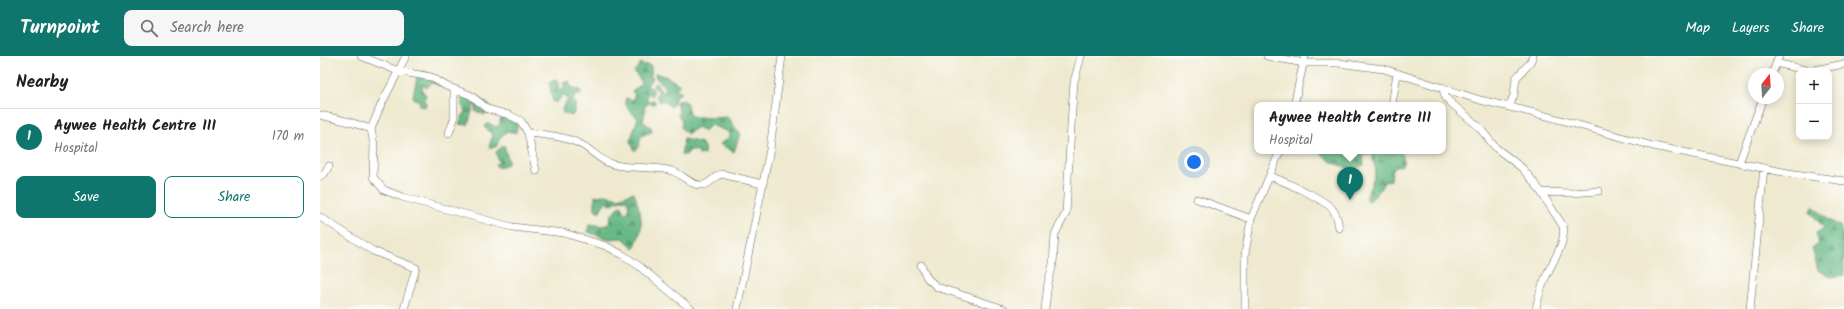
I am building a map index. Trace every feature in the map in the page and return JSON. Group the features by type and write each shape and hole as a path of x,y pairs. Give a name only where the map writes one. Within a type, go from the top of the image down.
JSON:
{"street":[{"path":"361,56 398,71 430,77 470,95 488,109 509,115 521,122 528,133 536,171"},
{"path":"406,56 371,129 374,145 373,177 384,190 447,210 512,227 564,233 606,246 639,266 691,309"},
{"path":"738,309 770,149 782,56"},
{"path":"1045,309 1048,283 1053,264 1055,234 1066,213 1074,82 1081,56"},
{"path":"1267,56 1376,68 1397,73 1480,100 1653,146 1764,168 1844,181"},
{"path":"1509,107 1514,95 1516,78 1529,64 1533,56"},
{"path":"1295,102 1305,60"},
{"path":"1778,60 1809,71 1844,64"},
{"path":"1392,102 1397,73"},
{"path":"1442,87 1448,100 1478,126 1496,148 1518,164 1541,192 1563,226 1564,230 1561,245 1544,279 1536,309"},
{"path":"449,133 454,119 454,89"},
{"path":"1739,163 1761,104"},
{"path":"320,115 371,129"},
{"path":"528,133 579,143 601,160 611,164 628,167 662,168 674,172 695,184 702,186 708,184 716,176 722,174 762,184"},
{"path":"1245,309 1245,254 1251,219 1279,154"},
{"path":"320,176 324,174 329,166"},
{"path":"1750,309 1764,168"},
{"path":"1270,176 1287,182 1332,209 1338,218 1340,228"},
{"path":"1541,192 1571,193 1599,191"},
{"path":"1197,198 1251,219"},
{"path":"320,217 373,251 416,268 404,309"},
{"path":"921,265 927,278 937,287 1004,309"}],"green space":[{"path":"641,63 644,67 646,64 651,66 651,75 649,76 653,78 647,85 654,91 651,96 649,93 647,95 647,101 652,101 653,99 655,104 649,103 644,107 645,111 643,122 651,127 652,132 641,137 635,151 630,141 638,118 628,109 625,102 626,98 632,100 635,95 632,91 640,85 639,78 634,72"},
{"path":"424,71 442,79 441,86 432,83 426,88 423,84 422,90 426,95 424,100 426,103 425,107 420,106 419,100 414,99 413,96 418,73"},
{"path":"655,73 667,77 680,85 676,88 677,90 681,91 681,93 675,96 674,103 671,107 666,103 666,101 659,101 656,96 659,90 652,87 656,82 660,89 667,93 661,82 656,78"},
{"path":"556,79 561,90 565,90 563,83 569,81 571,87 581,90 581,95 575,95 573,102 576,103 575,110 572,116 563,113 562,109 568,100 563,94 557,102 553,102 549,83"},
{"path":"461,95 479,99 488,104 490,108 485,115 475,111 476,105 474,104 468,125 459,124 465,112 462,105"},
{"path":"680,99 686,102 690,116 711,118 727,117 740,133 734,152 720,144 728,139 729,132 711,125 704,131 697,127 687,134 681,128 682,120 678,116 679,111 676,102"},
{"path":"509,116 518,122 516,133 507,131 500,138 496,147 489,147 493,135 484,127 488,123 496,127 500,125 500,119"},
{"path":"684,139 702,143 701,145 704,147 704,154 699,155 698,151 690,150 686,155 681,155"},
{"path":"504,145 509,163 498,168 495,164 499,163 496,152"},
{"path":"1322,154 1368,154 1363,155 1364,165 1352,170 1330,161"},
{"path":"1372,154 1402,154 1404,161 1401,166 1397,166 1392,171 1391,180 1385,181 1377,194 1369,201 1366,199 1376,171"},
{"path":"634,192 639,208 641,226 638,240 634,248 623,238 609,239 588,232 589,224 603,226 609,224 611,215 621,205 625,213 629,212 628,200 622,199 610,205 606,201 599,212 595,209 595,196 605,195 619,198"},
{"path":"1813,206 1829,220 1840,226 1844,240 1844,275 1831,277 1818,270 1812,248 1819,244 1816,233 1824,228 1810,211"}],"place":[{"name":"Aywee Health Centre III","path":"1350,200"}]}
